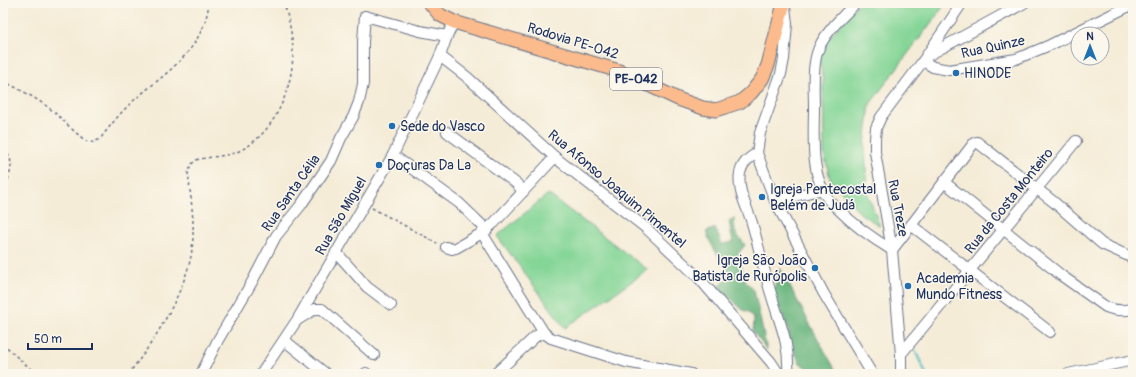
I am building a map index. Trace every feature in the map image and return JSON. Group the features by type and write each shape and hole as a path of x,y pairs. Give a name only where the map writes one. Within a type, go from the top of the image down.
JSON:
{"main road":[{"name":"Rodovia PE-042","path":"430,3 440,15 454,22 619,71 678,100 703,108 716,110 740,102 751,93 762,78 768,65 784,3"}],"street":[{"path":"784,3 787,24 784,59 781,74 760,133 757,153 775,201 824,294 872,374"},
{"path":"856,3 831,29 817,52 814,74 814,141 818,176 828,199 847,218 870,237 892,250 974,143 977,142 1056,203 1102,244 1133,258"},
{"name":"Rua Treze","path":"901,374 901,354 892,250 877,166 875,134 881,117 924,59 962,3"},
{"path":"924,59 1024,3"},
{"name":"Rua Quinze","path":"924,59 933,68 949,70 1016,59 1050,45 1133,4"},
{"name":"Rua Santa Célia","path":"201,374 218,340 252,282 276,236 301,205 331,161 341,138 353,117 359,102 363,84 363,28 365,16 420,32 447,36"},
{"name":"Rua São Miguel","path":"261,374 297,320 393,155 440,56 454,22"},
{"name":"Rua Afonso Joaquim Pimentel","path":"440,56 466,77 555,157 646,228 699,278 771,362 779,374"},
{"path":"447,132 517,184 523,192"},
{"name":"Rua da Costa Monteiro","path":"901,354 1076,141"},
{"path":"757,153 749,158 742,166 740,188 752,222 772,298 784,334 788,374"},
{"path":"393,155 459,203 484,231 544,333 551,338 626,362 691,374"},
{"path":"446,248 456,248 484,231 555,157"},
{"path":"944,182 1062,276 1106,307 1112,310 1133,309"},
{"path":"775,201 823,189"},
{"path":"911,225 1050,332"},
{"path":"336,252 367,287 391,305"},
{"path":"297,320 315,309 322,309 374,354"},
{"path":"496,374 536,336 544,333"},
{"path":"284,340 326,374"},
{"path":"1068,374 1133,360"}],"path":[{"path":"3,81 36,99 59,116 87,142 96,141 100,139 118,116 132,102 178,64 191,49 200,35 205,23 209,3"},
{"path":"128,374 141,359 163,323 184,279 188,267 191,256 193,232 193,215 188,173 189,168 196,160 230,154 249,146 262,135 281,105 292,69 293,54 284,3"},
{"path":"3,150 11,160 11,169 3,192"},
{"path":"365,204 446,248"},
{"path":"3,343 29,368 40,374"}],"green space":[{"path":"859,3 946,3 870,104 865,144 867,192 880,226 861,214 830,179 824,153 823,81 818,50"},
{"path":"548,194 648,270 565,328 497,236"},
{"path":"734,218 735,232 745,245 738,254 746,282 754,290 767,350 753,332 754,319 749,312 743,310 718,287 727,280 728,267 715,251 706,232 715,228 722,244 733,242 729,222"},
{"path":"780,268 838,374 808,374 808,369 800,363 790,342 788,328 773,293"}],"waterway":[{"path":"913,346 926,374"}],"place":[{"name":"HINODE","path":"956,73"},
{"name":"Sede do Vasco","path":"392,126"},
{"name":"Doçuras Da La","path":"379,165"},
{"name":"Igreja Pentecostal Belém de Judá","path":"762,197"},
{"name":"Igreja São João Batista de Rurópolis","path":"815,268"},
{"name":"Academia Mundo Fitness","path":"908,286"}]}
